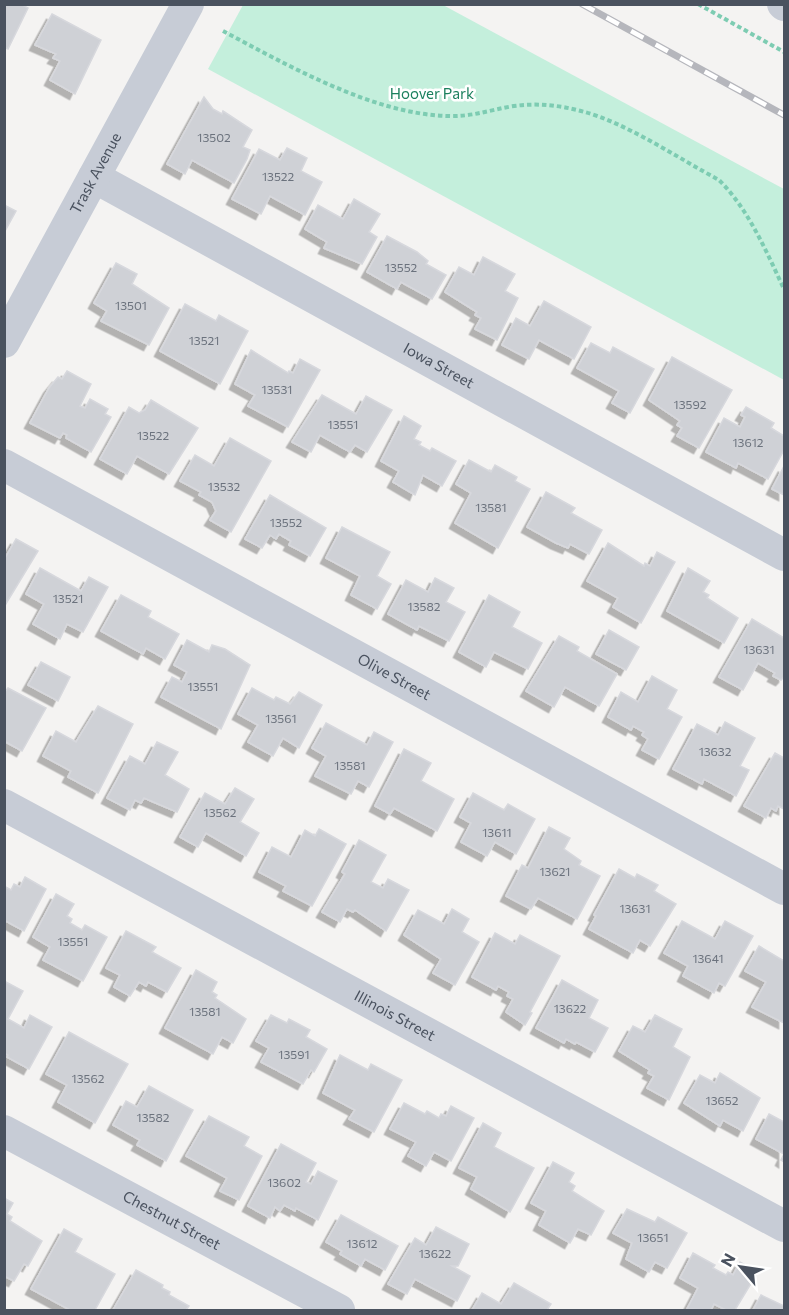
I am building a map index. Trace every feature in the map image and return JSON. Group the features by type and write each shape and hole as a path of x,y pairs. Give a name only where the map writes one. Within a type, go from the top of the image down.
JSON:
{"street":[{"name":"Trask Avenue","path":"4,342 188,4"},
{"name":"Iowa Street","path":"94,177 784,555"},
{"name":"Olive Street","path":"4,465 784,889"},
{"name":"Illinois Street","path":"4,805 784,1226"},
{"name":"Chestnut Street","path":"4,1131 339,1311"}],"path":[{"path":"698,4 784,52"},
{"path":"223,31 327,84 404,109 444,116 476,116 513,106 549,104 602,117 718,180 729,191 754,227 784,289"}],"green space":[{"name":"Hoover Park","path":"243,5 443,5 784,189 784,380 208,69"}],"building":[{"path":"4,4 21,4 28,8 8,49 4,47"},
{"path":"52,14 101,40 75,94 50,80 60,61 53,58 56,54 35,45"},
{"path":"204,97 213,109 222,114 223,111 252,130 243,147 250,150 247,159 234,183 192,160 185,174 167,164"},
{"path":"287,148 307,158 301,171 322,182 305,215 270,196 261,214 232,199 259,149 280,160"},
{"path":"354,199 380,214 369,232 377,237 362,264 324,248 327,242 305,229 318,205 343,219"},
{"path":"4,205 16,211 4,233"},
{"path":"387,236 417,252 428,261 426,264 446,275 432,299 401,282 397,289 367,272"},
{"path":"483,257 515,274 505,291 518,298 497,340 475,329 481,318 475,315 477,312 445,292 459,267 474,275"},
{"path":"116,263 137,274 132,284 169,308 149,345 101,321 107,311 94,303"},
{"path":"544,301 591,327 574,359 539,340 529,359 502,345 516,318 530,326"},
{"path":"185,304 216,321 219,315 248,331 220,384 160,351"},
{"path":"591,343 610,353 613,347 654,369 630,413 612,403 619,391 577,368"},
{"path":"251,350 288,373 289,371 293,373 300,359 320,370 288,427 248,406 255,395 235,384"},
{"path":"672,357 732,390 699,448 677,436 682,428 677,425 680,421 649,400"},
{"path":"67,371 91,384 80,406 85,408 90,399 108,409 105,414 111,417 91,452 66,438 67,435 63,433 60,438 30,423 49,388 58,377 62,379"},
{"path":"322,395 356,414 366,396 392,410 367,452 355,445 350,452 320,435 311,452 292,442"},
{"path":"151,400 198,428 169,474 137,456 127,474 100,459 129,407 139,413 145,410"},
{"path":"746,407 774,423 771,428 784,436 784,450 768,479 738,463 736,468 706,452 724,418 740,427 745,417 741,415"},
{"path":"404,416 421,426 414,439 421,442 419,445 430,451 432,448 456,461 442,486 423,475 415,495 393,482 399,471 381,461"},
{"path":"230,438 271,461 231,532 210,520 216,511 212,502 199,495 201,492 180,481 195,455 214,466"},
{"path":"469,460 491,472 495,465 517,477 515,481 530,489 498,548 455,523 471,493 456,484"},
{"path":"784,466 784,495 772,489"},
{"path":"546,492 575,508 571,513 602,530 589,554 570,544 568,548 556,543 527,527"},
{"path":"270,495 326,528 310,556 289,545 291,541 279,534 276,539 270,535 262,548 245,539"},
{"path":"342,527 390,552 377,576 391,584 377,609 351,595 360,576 326,558"},
{"path":"16,539 38,551 4,607 4,560"},
{"path":"608,543 644,566 645,563 650,566 657,552 675,562 641,623 613,607 618,598 587,581"},
{"path":"40,568 81,591 89,577 108,587 83,632 67,624 60,639 33,624 44,604 26,594"},
{"path":"688,568 710,581 703,592 709,595 707,598 738,618 724,643 667,611"},
{"path":"435,578 454,588 446,602 465,612 449,641 419,626 417,630 388,614 406,580 428,592"},
{"path":"121,595 151,611 148,617 179,634 165,659 146,648 143,654 101,631"},
{"path":"489,595 520,612 512,627 542,643 528,669 494,652 486,667 459,652"},
{"path":"752,619 784,638 784,677 781,680 773,676 775,673 758,663 743,690 719,677"},
{"path":"609,630 639,647 626,670 596,654"},
{"path":"559,636 579,647 577,651 617,674 599,706 565,687 554,707 526,691"},
{"path":"187,640 209,652 212,645 225,649 250,665 221,729 161,697 172,677 182,682 187,672 174,665"},
{"path":"41,662 70,677 58,701 28,685"},
{"path":"652,676 677,690 667,709 682,717 659,759 642,750 648,739 642,735 644,732 633,726 631,730 608,717 621,692 638,702"},
{"path":"8,688 46,708 22,751 4,741 4,693"},
{"path":"252,688 274,700 276,697 290,704 299,692 322,705 299,748 283,738 273,756 248,742 258,725 238,714"},
{"path":"98,706 133,724 98,793 68,777 71,771 43,756 56,731 76,742"},
{"path":"725,722 755,738 740,766 749,770 736,796 704,779 702,784 673,769 697,724 718,735"},
{"path":"326,723 367,745 374,732 393,742 369,787 358,781 351,794 315,776 326,756 312,748"},
{"path":"157,742 178,752 165,775 189,789 177,812 144,798 141,803 135,800 130,810 107,798 130,756 145,764"},
{"path":"404,749 431,763 421,781 454,799 437,831 394,808 390,814 375,806"},
{"path":"775,753 784,758 784,809 778,806 776,811 771,808 766,818 744,806"},
{"path":"235,788 254,799 240,822 259,833 246,856 206,833 198,847 180,837 205,793 225,804"},
{"path":"473,793 504,810 508,804 535,819 516,854 495,842 487,856 461,842 471,823 460,817"},
{"path":"549,827 570,838 564,849 581,861 579,865 600,876 577,919 538,898 531,909 506,896 522,865 528,868"},
{"path":"319,829 346,844 312,906 283,891 286,886 259,872 272,847 291,857 305,830 315,836"},
{"path":"359,840 386,855 371,882 383,888 388,879 409,890 386,931 355,910 353,912 347,909 340,922 322,912 345,874 342,872"},
{"path":"619,869 635,878 637,874 658,885 654,891 676,904 650,946 640,940 633,953 589,929"},
{"path":"25,877 46,889 24,931 6,921 4,924 4,886 11,890 14,884 20,887"},
{"path":"56,894 74,904 67,916 72,919 70,923 82,930 85,925 107,937 83,981 43,960 50,947 33,937"},
{"path":"452,909 469,919 462,932 479,942 455,985 433,973 441,959 404,935 418,910 444,924"},
{"path":"682,921 715,939 725,921 753,936 725,986 719,983 714,993 683,976 688,966 664,953"},
{"path":"126,931 156,947 152,952 181,968 167,992 148,982 146,986 139,982 130,996 114,987 120,975 106,968"},
{"path":"495,933 515,944 520,935 560,956 525,1025 506,1012 513,999 507,996 509,992 498,986 496,990 472,977"},
{"path":"759,946 784,961 784,1023 752,1007 766,982 745,971"},
{"path":"196,970 217,982 212,992 217,995 215,998 246,1019 233,1043 222,1037 213,1054 165,1028"},
{"path":"562,980 598,1000 589,1018 608,1028 595,1052 566,1039 564,1043 536,1028"},
{"path":"4,981 23,991 8,1019 24,1028 30,1015 52,1027 29,1069 4,1053"},
{"path":"271,1015 287,1023 289,1019 310,1030 306,1037 327,1049 314,1072 311,1070 303,1084 261,1062 269,1048 256,1041"},
{"path":"655,1015 682,1029 673,1047 690,1057 669,1100 647,1088 654,1076 648,1073 650,1070 619,1051 633,1026 645,1032"},
{"path":"69,1032 128,1064 95,1123 58,1102 67,1085 46,1074"},
{"path":"340,1055 368,1070 371,1064 402,1080 374,1132 349,1119 355,1110 323,1093"},
{"path":"720,1073 760,1098 743,1131 723,1120 720,1126 684,1103 700,1075 715,1083"},
{"path":"149,1086 193,1110 166,1161 137,1145 140,1140 113,1125 126,1101 137,1107"},
{"path":"404,1103 425,1114 427,1111 439,1118 441,1114 446,1116 451,1106 474,1118 451,1161 434,1152 426,1166 408,1156 416,1142 390,1129"},
{"path":"769,1114 784,1122 784,1154 756,1139"},
{"path":"209,1116 249,1137 244,1146 262,1156 239,1200 220,1191 227,1178 186,1156"},
{"path":"483,1123 501,1133 494,1147 534,1168 510,1212 471,1189 477,1177 459,1168"},
{"path":"281,1144 316,1163 306,1182 311,1184 318,1171 337,1181 318,1220 296,1208 295,1211 284,1205 280,1211 275,1207 270,1218 248,1206"},
{"path":"553,1162 574,1173 569,1182 575,1186 572,1191 604,1211 591,1235 578,1229 570,1243 539,1225 546,1211 531,1203"},
{"path":"4,1198 13,1203 7,1214 12,1217 10,1221 42,1241 28,1266 24,1264 14,1281 4,1276"},
{"path":"627,1209 655,1222 658,1217 687,1233 667,1268 655,1262 649,1272 626,1259 632,1243 613,1233"},
{"path":"341,1215 398,1246 385,1270 365,1259 361,1266 340,1254 342,1251 326,1242"},
{"path":"436,1227 469,1244 458,1266 452,1266 470,1276 457,1301 415,1279 407,1294 388,1284 415,1238 426,1245"},
{"path":"64,1229 82,1239 75,1252 115,1274 95,1310 70,1310 31,1289"},
{"path":"693,1253 715,1265 713,1268 726,1275 728,1272 733,1275 740,1262 758,1272 735,1310 726,1310 714,1304 711,1310 687,1309 698,1288 680,1278"},
{"path":"136,1270 163,1285 162,1288 170,1292 169,1295 189,1306 186,1310 113,1310"},
{"path":"514,1283 551,1304 547,1310 472,1310 482,1293 501,1304"},
{"path":"761,1295 784,1306 784,1310 753,1310"}],"railway":[{"path":"582,4 784,115"}]}
